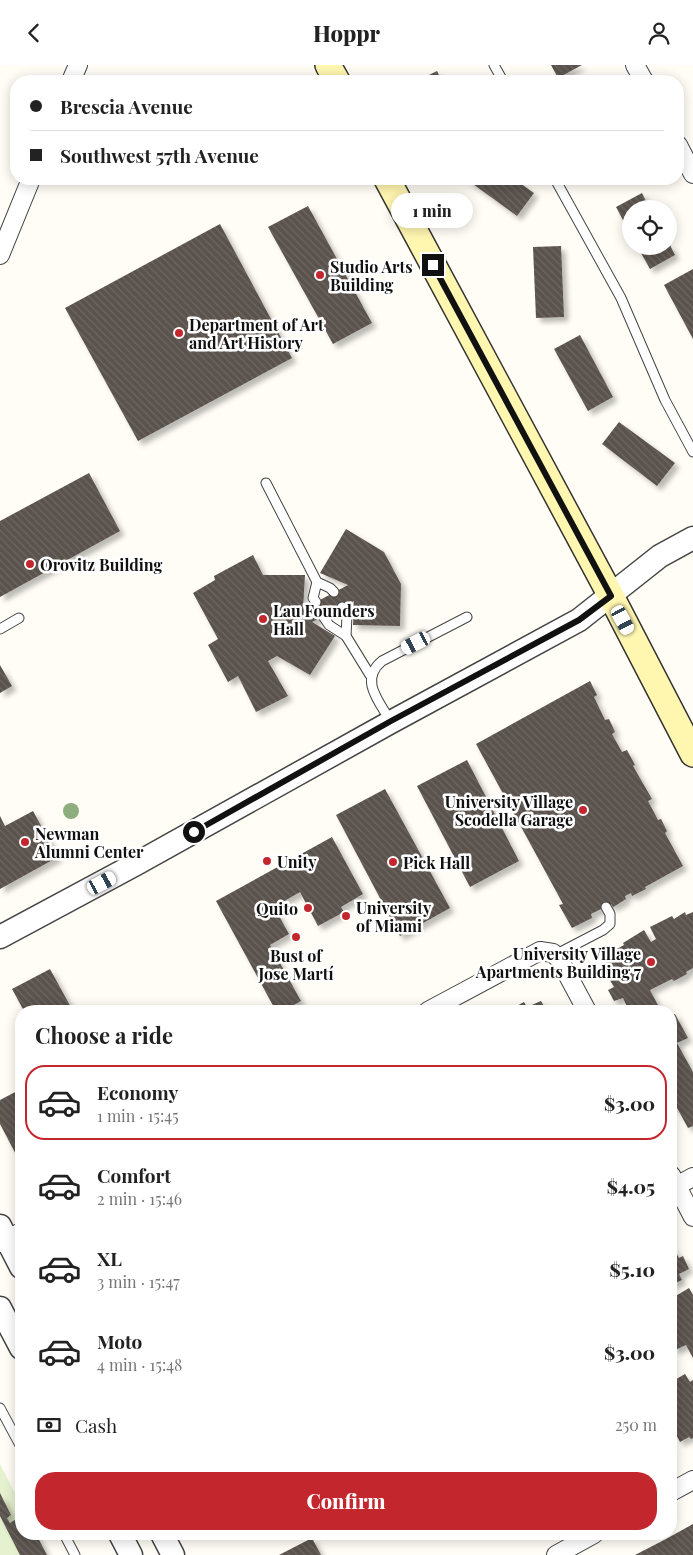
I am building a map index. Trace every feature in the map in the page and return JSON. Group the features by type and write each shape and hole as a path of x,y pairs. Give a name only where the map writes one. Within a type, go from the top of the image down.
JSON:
{"main road":[{"path":"390,185 611,596 693,754"}],"street":[{"path":"684,157 693,174"},
{"path":"0,255 29,185"},
{"path":"0,937 136,864 391,721 579,620 660,556 693,538"},
{"path":"439,1005 540,951 554,954 566,971 584,1005"},
{"path":"677,1182 693,1177"},
{"path":"677,1190 693,1217"},
{"path":"7,1235 15,1253"},
{"path":"0,1308 15,1337"},
{"path":"677,1489 693,1480"},
{"path":"123,1540 131,1555"},
{"path":"165,1540 173,1555"},
{"path":"556,1555 583,1540"}],"lane":[{"path":"558,185 620,298 665,400 693,452"},
{"path":"266,483 317,582 334,592"},
{"path":"316,602 313,598 317,582"},
{"path":"342,607 347,615 346,636"},
{"path":"323,616 329,625 346,636 370,675 371,685 391,721"},
{"path":"370,675 374,667 382,661 467,617"},
{"path":"0,629 19,618"},
{"path":"554,954 603,930 610,924 610,914 606,907"},
{"path":"0,1408 15,1436"},
{"path":"67,1540 75,1555"}],"green space":[{"path":"0,1464 15,1493 15,1540 39,1540 47,1555 0,1555"}],"building":[{"path":"551,65 582,65 564,75 556,75"},
{"path":"437,71 439,75 429,75"},
{"path":"474,185 523,185 534,193 517,216"},
{"path":"642,193 646,200 629,200"},
{"path":"622,204 622,218 616,207"},
{"name":"Studio Arts Building","path":"308,206 372,323 333,344 268,227"},
{"name":"Department of Art and Art History","path":"220,224 292,358 138,441 65,308"},
{"path":"561,246 564,317 536,318 533,247"},
{"path":"642,255 675,255 650,269"},
{"path":"693,269 693,339 664,285"},
{"path":"580,335 613,397 588,411 554,349"},
{"path":"619,422 675,463 657,486 602,444"},
{"name":"Orovitz Building","path":"89,473 120,531 0,597 0,521"},
{"name":"Lau Founders Hall","path":"346,529 384,552 401,584 400,626 353,625 354,601 312,622 335,636 310,675 277,656 268,661 288,696 256,712 238,676 228,682 208,645 218,639 193,593 215,580 214,576 253,555 263,575 305,575 303,609 348,585 320,573"},
{"path":"0,665 12,686 0,693"},
{"name":"University Village Scodella Garage","path":"590,681 597,695 594,697 605,720 609,719 615,732 612,734 622,752 627,750 635,765 633,766 652,799 648,801 658,820 661,819 667,831 665,833 683,866 645,887 646,889 632,896 631,893 625,896 626,899 615,906 613,907 611,904 591,914 592,918 572,928 559,905 563,904 476,744"},
{"path":"467,760 519,861 470,887 417,786"},
{"name":"Pick Hall","path":"385,789 450,908 400,936 336,815"},
{"name":"Newman Alumni Center","path":"33,811 58,857 0,889 0,816 5,826"},
{"path":"332,837 363,894 341,907 344,912 318,926 300,892 274,907 289,934 270,945 301,1001 294,1005 273,1005 216,901"},
{"name":"University Village Apartments Building 7","path":"685,912 686,915 693,912 693,968 686,972 687,974 674,981 672,979 650,990 658,1005 626,1005 623,998 614,1001 608,990 614,987 601,965 616,959 613,951 644,930 651,942 656,939 650,927 672,916 674,919"},
{"path":"50,969 70,1005 21,1005 12,989"},
{"path":"541,1001 543,1005 532,1005"},
{"name":"University Village Apartments Building 7","path":"677,1018 688,1038 677,1043"},
{"name":"University Village Apartments Building 7","path":"677,1043 693,1072 693,1126 688,1128 677,1108"},
{"path":"15,1092 15,1153 0,1124 0,1100"},
{"path":"677,1255 679,1258 683,1256 689,1269 679,1274 682,1280 677,1282"},
{"path":"689,1288 693,1295 693,1358 686,1345 677,1349 677,1295"},
{"path":"685,1374 690,1382 693,1380 693,1438 689,1437 680,1442 677,1436 677,1379"},
{"path":"0,1493 11,1515 7,1518 10,1523 15,1520 15,1540 39,1540 47,1555 20,1555 0,1516"},
{"path":"693,1524 693,1555 635,1555 664,1540 677,1540 677,1533"},
{"path":"308,1540 313,1540 321,1555 279,1555"}],"place":[{"name":"Studio Arts Building","path":"320,275"},
{"name":"Department of Art and Art History","path":"179,333"},
{"name":"Orovitz Building","path":"30,564"},
{"name":"Lau Founders Hall","path":"263,619"},
{"name":"University Village Scodella Garage","path":"583,810"},
{"name":"Newman Alumni Center","path":"25,842"},
{"name":"Unity","path":"267,861"},
{"name":"Pick Hall","path":"393,862"},
{"name":"Quito","path":"308,908"},
{"name":"University of Miami","path":"346,916"},
{"name":"Bust of Jose Martí","path":"296,937"},
{"name":"University Village Apartments Building 7","path":"651,962"}],"route":[{"path":"194,832 391,721 579,620 611,596 433,265"}]}
